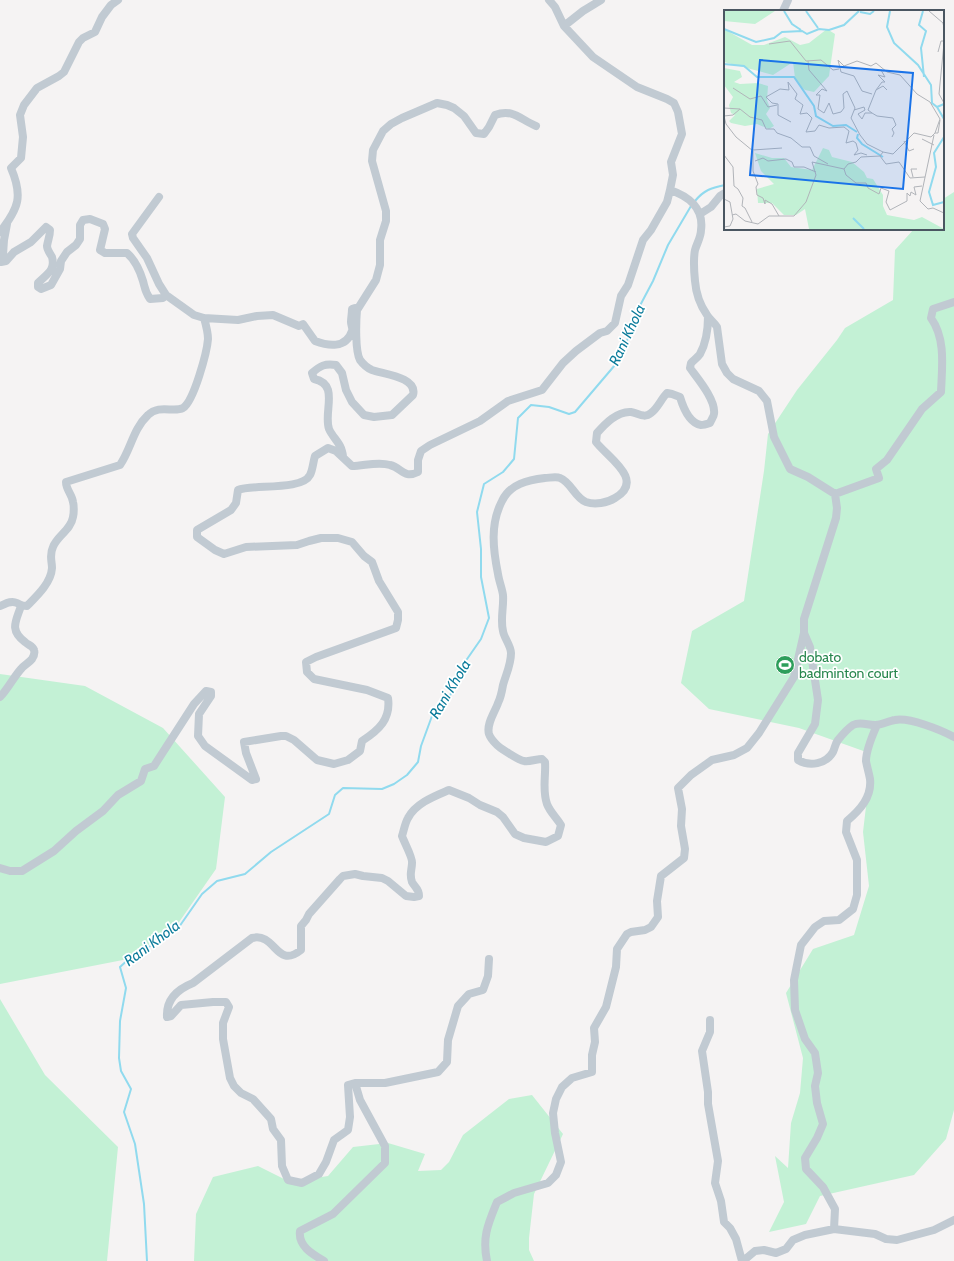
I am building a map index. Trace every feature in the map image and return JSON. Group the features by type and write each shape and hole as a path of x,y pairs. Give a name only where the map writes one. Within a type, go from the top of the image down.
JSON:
{"street":[{"path":"0,232 13,214 19,196 17,181 11,168 21,158 24,137 20,115 24,105 37,88 64,72 82,38 96,32 102,18 111,5 118,0"},
{"path":"0,868 10,871 22,871 54,851 76,831 103,811 118,795 141,781 145,769 154,766 194,704 206,691 211,692 211,696 199,714 198,736 205,746 252,780 256,779 246,753 244,742 286,736 294,740 317,760 334,764 348,760 360,751 362,741 382,726 390,708 388,698 367,690 314,679 307,672 306,662 396,628 398,612 379,581 372,562 364,556 352,542 338,538 322,538 297,545 246,548 224,554 214,550 197,537 197,530 231,510 236,503 238,490 245,487 254,488 292,484 305,481 310,475 315,456 328,448 336,451 352,466 391,465 406,474 413,475 418,472 418,460 421,451 430,445 480,421 508,401 542,390 563,363 576,351 600,333 607,331 615,323 621,296 628,285 644,240 667,202 672,175 671,162 682,134 678,112 674,103 667,98 655,95 638,87 604,65 589,53 564,26 555,6 549,0"},
{"path":"564,26 583,11 601,0"},
{"path":"783,10 788,0"},
{"path":"343,457 341,447 330,431 328,425 329,390 321,380 314,378 312,373 320,367 328,364 336,365 342,374 346,390 355,406 364,415 374,417 392,415 413,395 414,390 413,387 407,382 390,374 373,371 364,364 357,349 357,310 376,280 380,265 380,240 386,221 386,211 372,161 373,150 383,131 391,124 402,118 437,103 454,108 464,116 476,133 484,134 495,115 501,112 514,114 536,126"},
{"path":"487,1261 484,1248 486,1228 497,1202 514,1193 548,1183 556,1175 561,1162 555,1133 553,1113 556,1099 562,1087 572,1078 592,1072 592,1055 595,1042 594,1028 606,1007 616,967 617,949 627,934 651,927 658,917 657,901 661,876 684,858 685,849 681,826 682,809 678,788 691,775 712,760 734,755 747,748 759,733 794,676 804,633 804,619 836,518 837,508 835,494 808,477 790,469 774,437 767,401 760,391 733,379 727,373 722,364 717,327 708,317 698,301 695,281 695,251 701,230 700,214 690,200 670,190"},
{"path":"700,214 711,207 724,194"},
{"path":"159,197 132,234 133,238 147,258 159,284 166,295 194,315 204,318 238,320 257,316 273,315 299,326 303,324 314,341 335,346 344,343 349,338 352,330 352,309 355,308 357,310"},
{"path":"7,222 3,254 0,260 1,262 6,261 14,252 31,242 46,227 50,230 47,245 52,258 52,266 49,274 38,283 38,287 41,289 51,286 60,269 61,260 80,239 80,225 83,220 90,219 102,224 105,229 100,250 104,253 127,253 132,257 138,268 143,281 145,293 150,298 163,298 166,295"},
{"path":"835,494 879,478 876,469 887,460 922,409 941,392 941,341 938,327 931,318 933,309 954,302"},
{"path":"490,959 488,976 484,990 468,994 458,1006 448,1040 447,1062 438,1072 385,1083 355,1083 348,1086 350,1117 348,1130 334,1140 326,1162 319,1174 302,1184 288,1180 282,1166 282,1140 273,1129 271,1119 253,1099 241,1093 234,1086 230,1078 223,1039 223,1023 229,1007 226,1002 181,1005 167,1017 169,1002 176,992 193,983 252,938 263,938 283,956 291,956 301,950 301,926 309,914 343,876 354,874 373,878 382,878 406,896 414,898 419,896 419,890 412,882 410,870 412,863 411,856 402,836 408,818 415,808 449,790 497,812 503,817 515,834 524,838 546,842 558,836 561,824 553,815 547,804 544,793 545,762 542,758 525,762 496,745 489,735 492,717 499,702 510,665 511,651 503,632 502,592 493,540 493,527 505,494 523,482 535,479 560,478 566,482 584,501 594,504 612,500 621,495 627,480 624,471 596,442 597,433 616,416 630,412 645,416 651,413 667,393 680,397 686,412 695,422 702,425 710,423 714,414 712,402 705,388 690,368 691,363 699,355 704,341 708,327 708,317"},
{"path":"0,606 10,602 15,602 21,606 27,606 42,591 51,575 51,551 53,545 67,529 73,517 73,502 66,487 66,482 120,465 124,459 136,429 149,413 161,409 183,408 186,404 197,383 206,353 208,337 204,318"},
{"path":"0,697 7,690 21,668 31,660 34,655 34,650 32,647 23,641 16,632 16,620 21,606"},
{"path":"804,633 810,647 818,700 815,724 798,753 798,760 809,764 818,764 824,761 832,753 837,741 858,723 877,725 896,719 907,720 933,728 954,737"},
{"path":"834,1229 836,1209 823,1187 806,1169 805,1158 817,1138 823,1124 816,1102 815,1086 818,1073 815,1053 805,1039 795,1010 794,980 801,945 814,927 824,921 839,920 853,909 857,895 857,860 846,832 846,826 847,821 860,810 866,799 870,781 866,759 877,725"},
{"path":"710,1020 710,1032 702,1051 708,1092 708,1104 718,1161 715,1183 724,1222 736,1239 742,1261 755,1250 764,1250 776,1253 786,1249 793,1240 805,1235 834,1229 868,1232 886,1239 897,1240 928,1232 954,1220"},
{"path":"324,1261 315,1256 304,1246 299,1238 300,1231 333,1214 385,1163 385,1146 360,1100 355,1083"}],"green space":[{"path":"954,192 954,1110 946,1139 914,1175 820,1196 806,1224 769,1232 784,1202 775,1156 788,1168 791,1123 800,1093 803,1058 786,993 813,949 854,935 869,886 863,832 867,798 869,753 799,728 709,709 681,683 692,631 744,601 764,471 768,434 797,390 845,328 893,300 895,250 913,230 944,230 944,198"},
{"path":"0,674 85,686 163,728 225,797 216,869 177,925 128,959 0,984"},
{"path":"0,999 45,1075 118,1147 107,1261 0,1261"},
{"path":"532,1095 563,1134 534,1194 529,1250 534,1261 194,1261 196,1214 213,1177 258,1166 290,1182 328,1176 353,1147 388,1143 425,1154 418,1171 441,1170 449,1162 463,1135 509,1099"}],"waterway":[{"name":"Rani Khola","path":"695,201 708,190 724,185"},
{"name":"Rani Khola","path":"147,1261 144,1204 135,1144 124,1112 131,1089 121,1071 119,1058 120,1021 126,988 120,967 131,957 179,927 202,894 217,881 245,874 271,852 329,814 335,795 343,788 382,789 394,784 407,775 418,762 421,746 432,716 448,700 465,662 481,639 489,618 481,577 481,549 477,512 484,484 503,472 514,459 518,418 531,405 549,407 569,414 575,412 615,365 626,344 635,315 653,281 668,245 691,206"}],"place":[{"name":"dobato badminton court","path":"785,665"}]}
